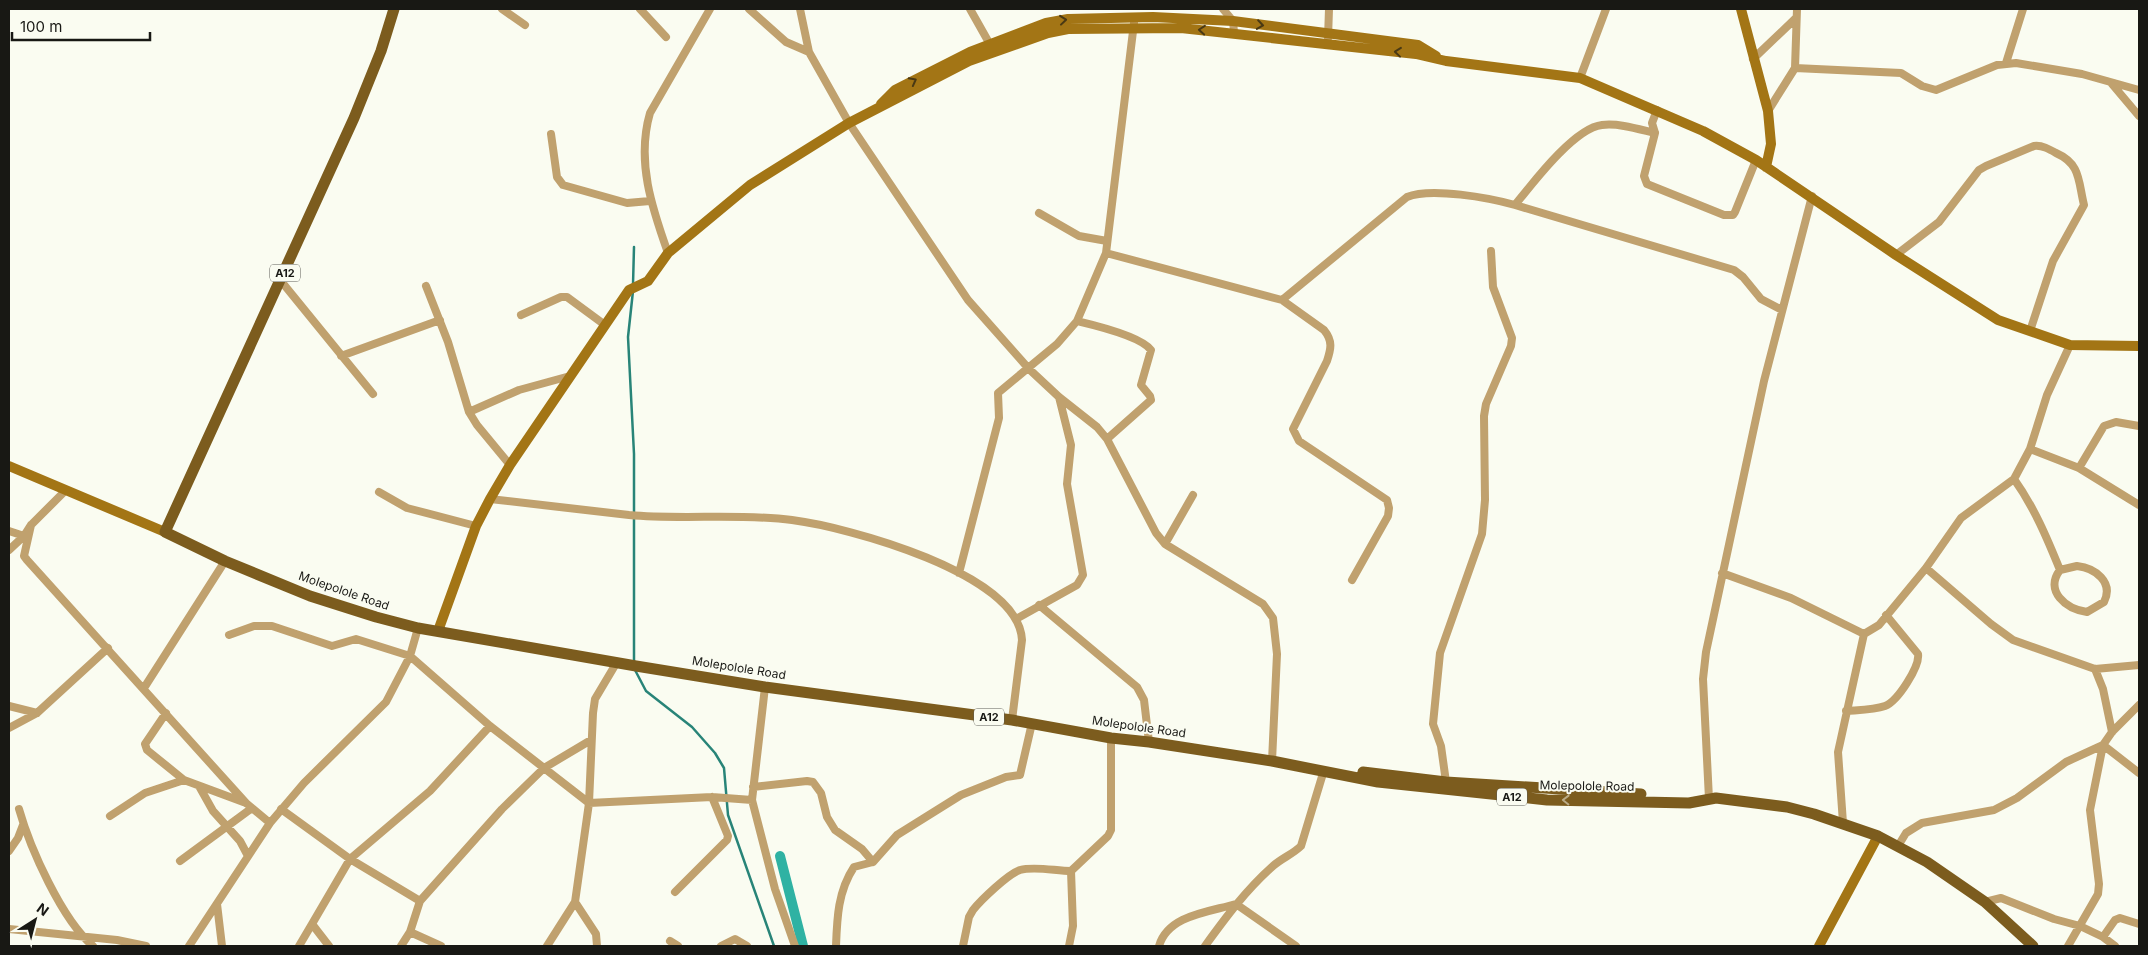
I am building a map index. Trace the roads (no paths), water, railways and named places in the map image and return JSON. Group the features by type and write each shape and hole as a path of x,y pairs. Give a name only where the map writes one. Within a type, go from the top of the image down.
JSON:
{"main road":[{"name":"A12","path":"165,532 354,118 382,51 394,9"},
{"name":"Molepolole Road","path":"165,532 225,561 348,609 418,628 636,666 1032,723 1111,738 1272,761 1378,782 1547,800 1689,803 1705,799"},
{"name":"Molepolole Road","path":"1324,770 1342,770 1446,782 1690,795 1705,799 1788,808 1843,823 1878,836 1927,862 1986,902 2033,946"}],"street":[{"path":"502,9 525,25"},
{"path":"640,9 666,37"},
{"path":"668,253 650,201 644,142 650,113 710,9"},
{"path":"749,9 786,42 809,52"},
{"path":"800,9 809,52 849,123 968,300 1029,369 1059,397 1097,427 1107,439 1156,533 1165,544 1263,604 1274,618 1277,654 1272,761"},
{"path":"970,9 992,48"},
{"path":"1223,9 1233,21 1234,32"},
{"path":"1328,39 1329,9"},
{"path":"1580,78 1606,9"},
{"path":"1741,9 1768,111 1771,144 1766,167"},
{"path":"1768,111 1794,68 1797,9"},
{"path":"2006,63 2024,9"},
{"path":"1135,22 1154,13 1233,21 1446,61 1580,78 1703,131 1756,160 1984,313 2070,344 2139,346"},
{"path":"1753,59 1796,18"},
{"path":"959,573 999,418 998,393 1057,344 1077,321 1106,253 1135,22"},
{"path":"438,631 476,526 490,499 510,465 605,324 629,290 648,281 668,253 750,184 849,123 992,48 1059,30 1135,22 1328,39"},
{"path":"1794,68 1901,73 1922,86 1936,90 2006,63 2082,74 2112,84 2139,90"},
{"path":"2112,84 2139,116"},
{"path":"1657,110 1652,123 1655,133 1644,176 1647,184 1724,215 1733,215 1756,160"},
{"path":"1515,205 1560,152 1588,129 1606,125 1655,133"},
{"path":"550,134 557,177 563,184 627,203 650,201"},
{"path":"1896,255 1939,222 1980,170 1986,166 2034,146 2041,146 2068,158 2076,169 2084,205 2053,262 2030,331"},
{"path":"1282,300 1413,194 1476,196 1515,205 1734,270 1740,273 1761,299 1782,310"},
{"path":"1705,799 1704,666 1722,573 1782,310 1812,196"},
{"path":"1039,213 1078,236 1107,241"},
{"path":"1446,782 1441,746 1433,724 1440,653 1482,534 1485,500 1484,416 1512,338 1493,287 1491,251"},
{"path":"1106,253 1282,300 1324,330 1331,342 1331,350 1294,425 1294,435 1299,442 1381,494 1389,508 1388,516 1352,580"},
{"path":"281,281 373,394"},
{"path":"426,286 440,320 469,412 477,425 510,465"},
{"path":"521,315 561,297 567,297 605,324"},
{"path":"341,356 440,320"},
{"path":"1077,321 1138,340 1148,345 1151,350 1141,385 1151,400 1107,439"},
{"path":"1843,823 1838,752 1864,634 1879,625 1926,568 1961,518 2014,479 2030,449 2048,396 2070,344"},
{"path":"469,412 519,390 570,376"},
{"path":"1016,619 1076,585 1082,575 1067,484 1072,445 1059,397"},
{"path":"2079,468 2104,426 2116,422 2139,426"},
{"path":"2030,449 2079,468 2139,504"},
{"path":"9,466 165,532"},
{"path":"2014,479 2027,497 2042,526 2060,570"},
{"path":"9,550 65,491"},
{"path":"379,492 407,508 476,526"},
{"path":"1165,544 1193,495"},
{"path":"490,499 643,516 793,520 882,540 959,573 1001,600 1016,619 1021,631 1022,640 1012,720"},
{"path":"24,556 32,525"},
{"path":"9,531 24,536"},
{"path":"15,543 24,556 249,805 270,823"},
{"path":"144,688 225,561"},
{"path":"2077,566 2096,572 2106,584 2108,590 2104,602 2086,612 2071,608 2062,602 2055,586 2055,579 2060,570 2077,566"},
{"path":"1926,568 1991,624 2013,640 2095,669 2139,664"},
{"path":"1722,573 1791,598 1864,634"},
{"path":"1039,606 1137,687 1144,700 1148,742"},
{"path":"1846,711 1878,708 1890,703 1916,668 1918,654 1886,615"},
{"path":"230,635 254,626 272,626 332,646 356,639 410,656 490,726 589,804 712,797 752,800"},
{"path":"189,946 281,809 304,783 386,702 410,656 418,628"},
{"path":"9,728 37,713 108,648"},
{"path":"547,946 575,902 589,804 591,740 596,699 617,662"},
{"path":"2095,669 2103,689 2112,732"},
{"path":"766,686 752,787 752,800 775,890 794,946"},
{"path":"2068,946 2098,894 2099,884 2090,810 2104,745 2112,732 2139,705"},
{"path":"9,706 37,713"},
{"path":"166,713 146,741 145,747 184,780 249,805"},
{"path":"836,946 843,887 854,867 873,862 897,835 961,794 1006,777 1020,775 1032,723"},
{"path":"299,946 350,859 430,791 490,726"},
{"path":"963,946 969,917 973,910 1019,870 1071,871 1108,836 1111,830 1111,738"},
{"path":"401,946 410,932 420,901 502,809 544,768 591,740"},
{"path":"2104,745 2139,773"},
{"path":"1898,846 1906,833 1922,823 1984,812 2004,805 2066,762 2104,745"},
{"path":"1205,946 1236,904 1275,864 1293,854 1301,846 1324,770"},
{"path":"110,816 145,793 184,780"},
{"path":"752,787 813,782 821,793 831,824 835,830 862,849 873,862"},
{"path":"199,786 213,811 240,841 248,856"},
{"path":"675,892 728,840 712,797"},
{"path":"180,861 227,827 249,805"},
{"path":"18,809 23,826 57,897 80,936 93,946"},
{"path":"281,809 350,859 420,901"},
{"path":"9,851 18,838 23,826"},
{"path":"1819,946 1878,836"},
{"path":"1068,946 1073,926 1071,871"},
{"path":"1986,902 2001,898 2038,913 2080,926 2103,937 2114,946"},
{"path":"575,902 596,934 597,946"},
{"path":"217,904 222,946"},
{"path":"1159,946 1165,932 1176,922 1236,904"},
{"path":"1236,904 1296,946"},
{"path":"2103,937 2111,925 2120,918 2139,924"},
{"path":"312,924 329,946"},
{"path":"9,929 80,936 146,946"},
{"path":"410,932 441,946"},
{"path":"721,946 735,939 747,946"},
{"path":"670,941 678,946"}],"waterway":[{"path":"633,285 634,247"},
{"path":"633,291 628,337 634,454 634,662"},
{"path":"635,670 646,691 692,727 715,753 724,768 728,815 774,946"},
{"path":"780,856 803,946"}]}
